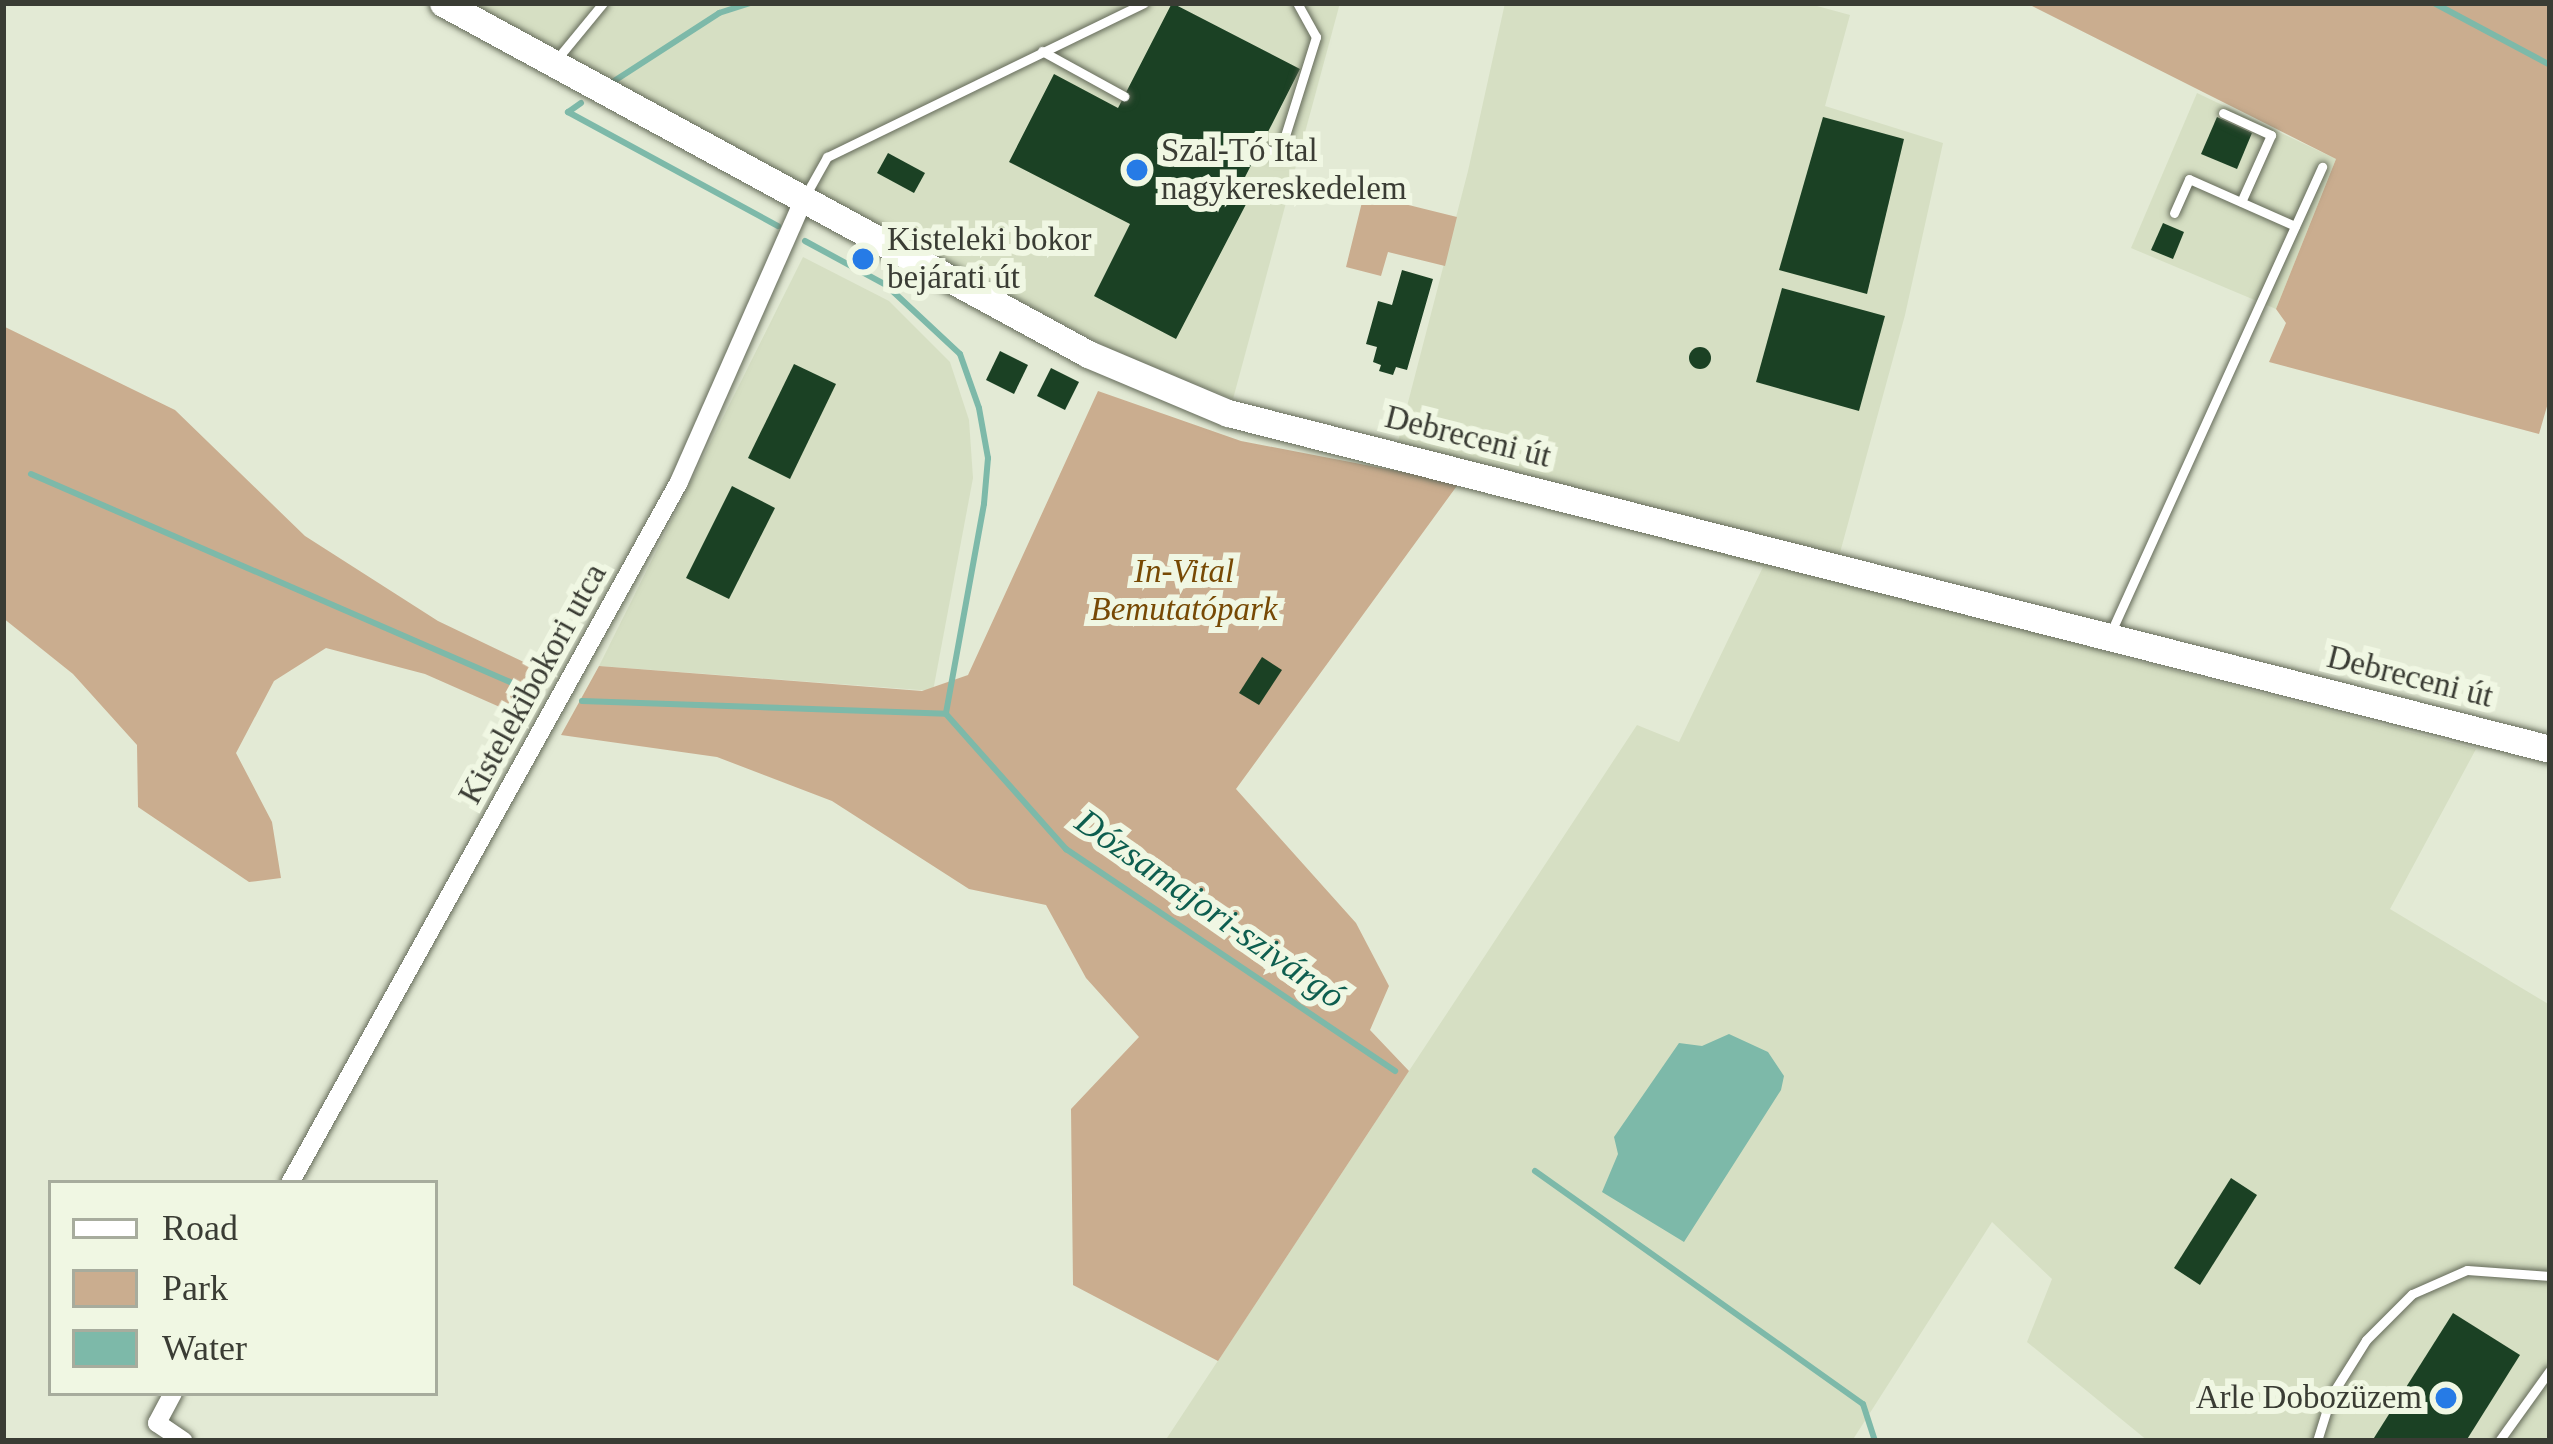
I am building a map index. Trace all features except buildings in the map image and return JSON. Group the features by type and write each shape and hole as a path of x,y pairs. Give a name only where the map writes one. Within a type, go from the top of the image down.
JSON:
{"street":[{"name":"Debreceni út","path":"443,3 1088,354 1228,413 2550,749"},
{"name":"Kistelekibokori utca","path":"292,1180 679,482 802,201"},
{"path":"171,1396 157,1423 184,1441"}],"lane":[{"path":"552,66 603,3"},
{"path":"802,201 826,157 1144,3"},
{"path":"1260,147 1279,155 1316,37 1297,3"},
{"path":"1042,51 1124,96"},
{"path":"2223,113 2270,135 2241,202"},
{"path":"2109,637 2322,167"},
{"path":"2174,212 2189,179 2295,226"},
{"path":"2317,1441 2331,1396 2366,1340 2412,1294 2467,1270 2550,1276"},
{"path":"2500,1441 2550,1370"}],"shaded area":[{"path":"474,3 1340,3 1233,399 1111,349 526,40"},
{"path":"1505,3 1806,3 1850,15 1825,106 1943,143 1905,315 1835,571 2123,657 2476,749 2390,909 2550,1005 2550,1441 2148,1441 2027,1342 2052,1279 1992,1222 1852,1441 1165,1441 1637,725 1679,742 1763,567 1459,483 1390,472 1468,171"},
{"path":"2197,93 2336,159 2276,309 2131,248"},
{"path":"803,257 889,301 950,362 969,420 973,478 933,691 599,666"}],"green space":[{"path":"2550,3 2550,396 2539,434 2269,362 2286,323 2276,309 2336,159 2030,5"},
{"path":"1364,194 1457,217 1445,266 1388,252 1381,276 1346,267"},
{"path":"3,326 175,410 305,536 438,621 551,675 529,720 425,674 326,648 274,681 236,753 272,822 281,878 249,882 138,807 137,745 73,674 3,618"},
{"name":"In-Vital Bemutatópark","path":"1098,391 1241,441 1459,483 1236,789 1356,923 1389,986 1370,1030 1409,1071 1218,1361 1073,1285 1071,1109 1139,1037 1086,978 1046,905 969,889 832,801 717,757 561,735 599,666 922,691 968,675"}],"water":[{"path":"1729,1034 1768,1052 1784,1076 1781,1090 1684,1242 1602,1192 1618,1154 1614,1137 1679,1043 1702,1046"}],"waterway":[{"name":"Dózsamajori-szivárgó","path":"611,83 719,13 750,3"},
{"path":"2434,3 2550,65"},
{"path":"581,103 568,112 778,226"},
{"name":"Dózsamajori-szivárgó","path":"805,241 886,285 960,354 979,408 988,458 984,504 946,714 1066,849 1395,1071"},
{"path":"31,474 533,692"},
{"path":"582,701 946,714"},
{"name":"Dózsamajori-szivárgó","path":"1535,1171 1863,1404 1875,1441"}],"place":[{"name":"Szal-Tó Ital nagykereskedelem","path":"1137,170"},
{"name":"Kisteleki bokor bejárati út","path":"863,259"},
{"name":"Arle Dobozüzem","path":"2446,1398"}]}
